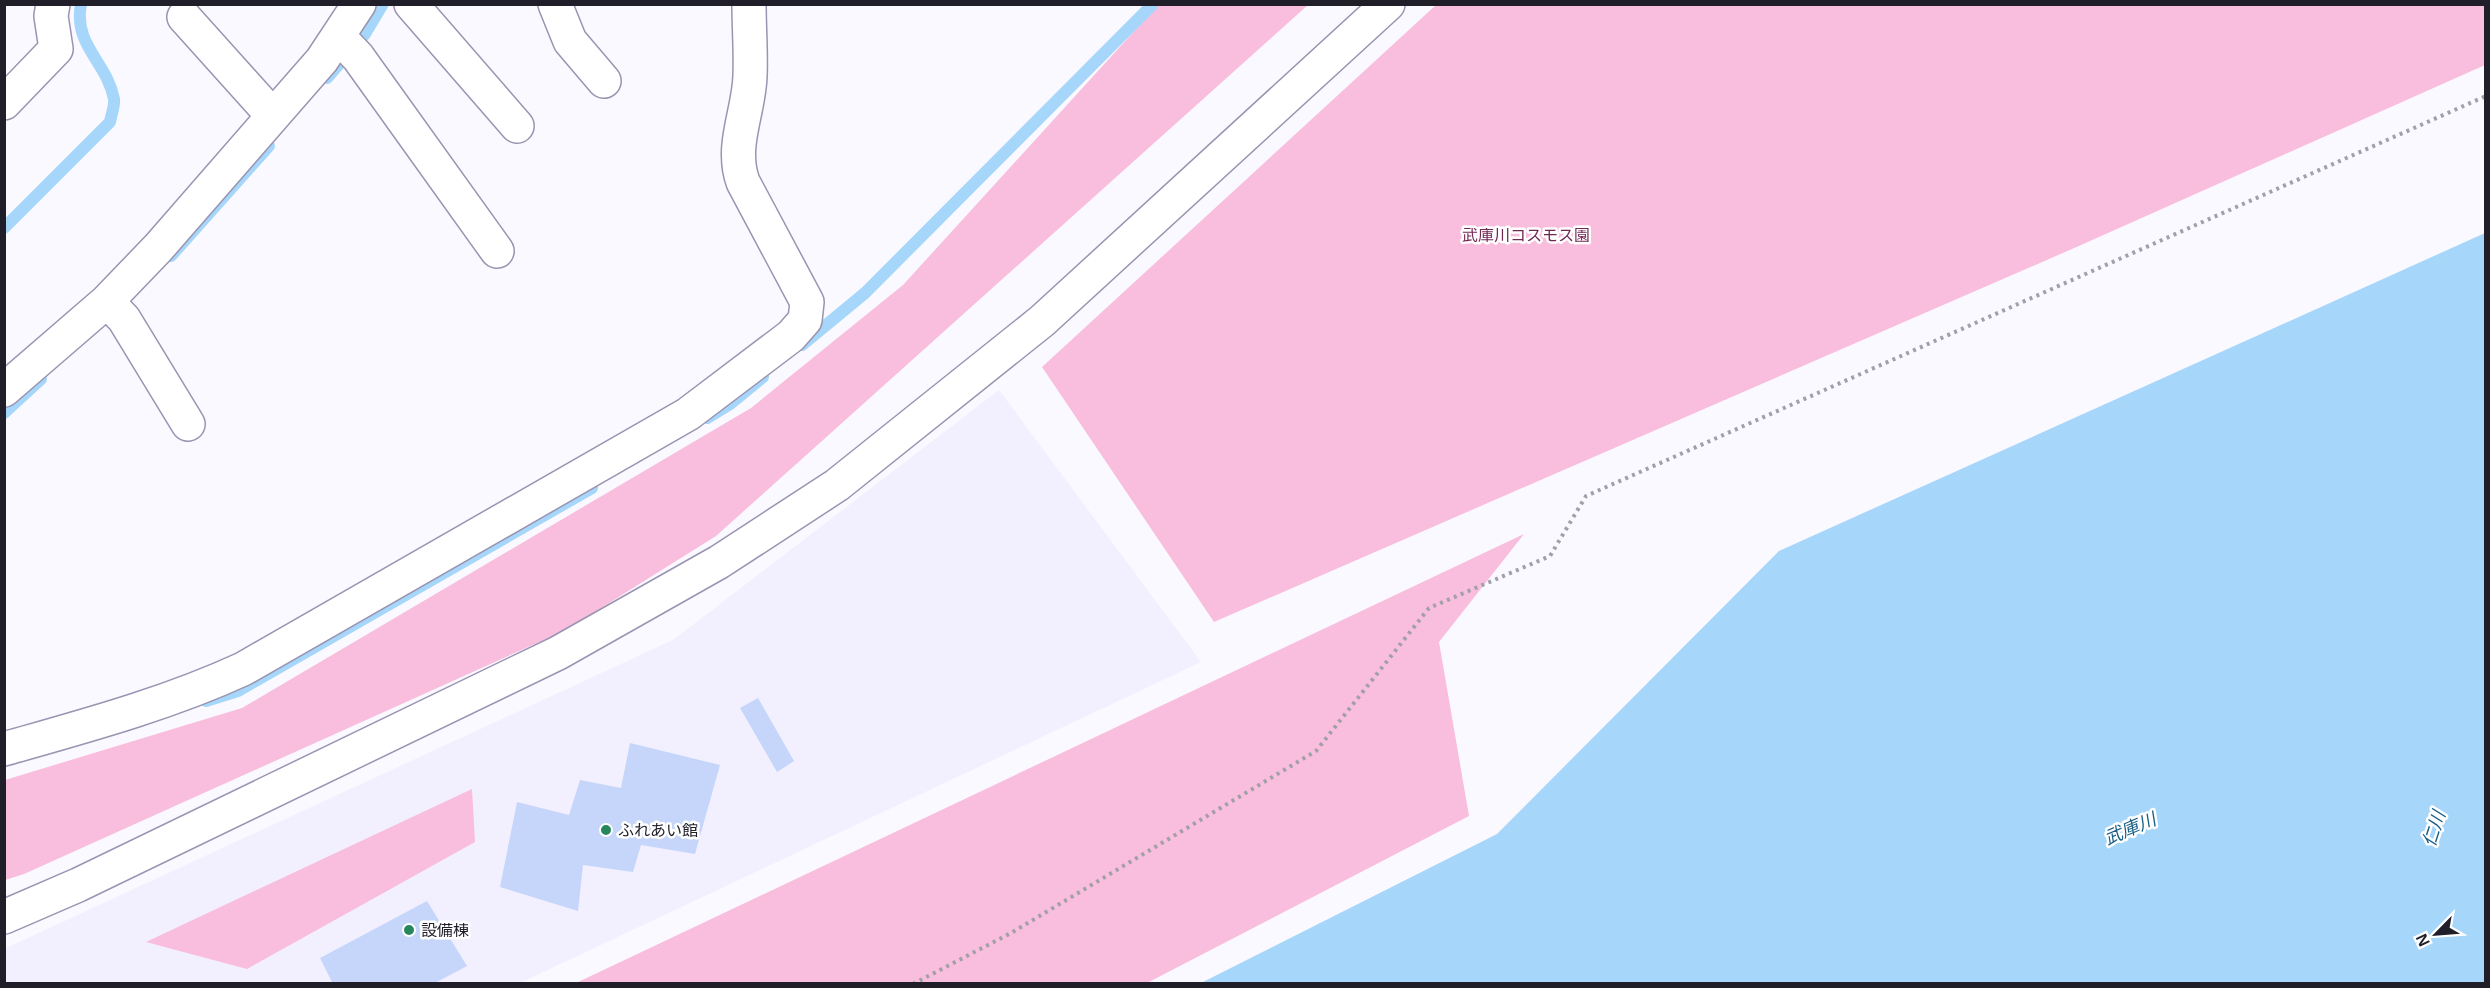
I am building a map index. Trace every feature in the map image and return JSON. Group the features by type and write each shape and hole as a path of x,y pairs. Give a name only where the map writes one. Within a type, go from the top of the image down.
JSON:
{"street":[{"path":"4,103 56,49 51,16 53,4"},
{"path":"4,390 114,309 158,248 322,60 348,46 359,4"},
{"path":"411,4 517,126"},
{"path":"555,4 570,41 604,81"},
{"path":"4,749 110,718 208,685 243,669 688,414 791,336 805,320 807,302 743,182 738,167 738,150 750,76 749,4"},
{"path":"4,917 78,885 558,652 719,562 827,492 1042,321 1388,4"},
{"path":"184,17 273,116"},
{"path":"348,46 497,251"},
{"path":"114,309 188,424"}],"path":[{"path":"913,984 1011,933 1316,751 1429,608 1550,556 1586,496 2486,96"}],"shaded area":[{"path":"999,390 1201,662 520,983 5,983 4,949 673,640"}],"green space":[{"path":"1158,5 1308,5 716,536 566,630 24,874 5,880 5,780 242,708 751,408 903,285"},
{"name":"武庫川コスモス園","path":"1436,5 2485,5 2485,65 2072,249 1214,622 1042,367"},
{"path":"1524,534 1439,642 1469,816 1147,983 576,983"},
{"path":"472,789 475,842 247,969 146,942"}],"water":[{"path":"2485,233 2485,983 1201,983 1497,834 1779,551"}],"building":[{"path":"758,698 794,761 777,772 740,708"},
{"name":"ふれあい館","path":"630,743 720,765 695,854 641,845 633,872 583,865 578,911 500,887 517,802 569,815 580,780 621,788"},
{"name":"設備棟","path":"427,901 467,966 433,984 333,984 320,958"}],"waterway":[{"path":"4,228 110,122 114,99 105,74 82,31 81,4"},
{"path":"327,78 365,34 383,4"},
{"path":"802,345 865,293 1153,4"},
{"path":"171,256 269,146"},
{"path":"707,418 730,404 763,377"},
{"path":"4,413 41,379"},
{"path":"206,701 238,691 592,488"}],"place":[{"name":"ふれあい館","path":"606,830"},
{"name":"設備棟","path":"409,930"}],"water label":[{"name":"武庫川","path":"2130,829"},
{"name":"仁川","path":"2434,829"}]}
